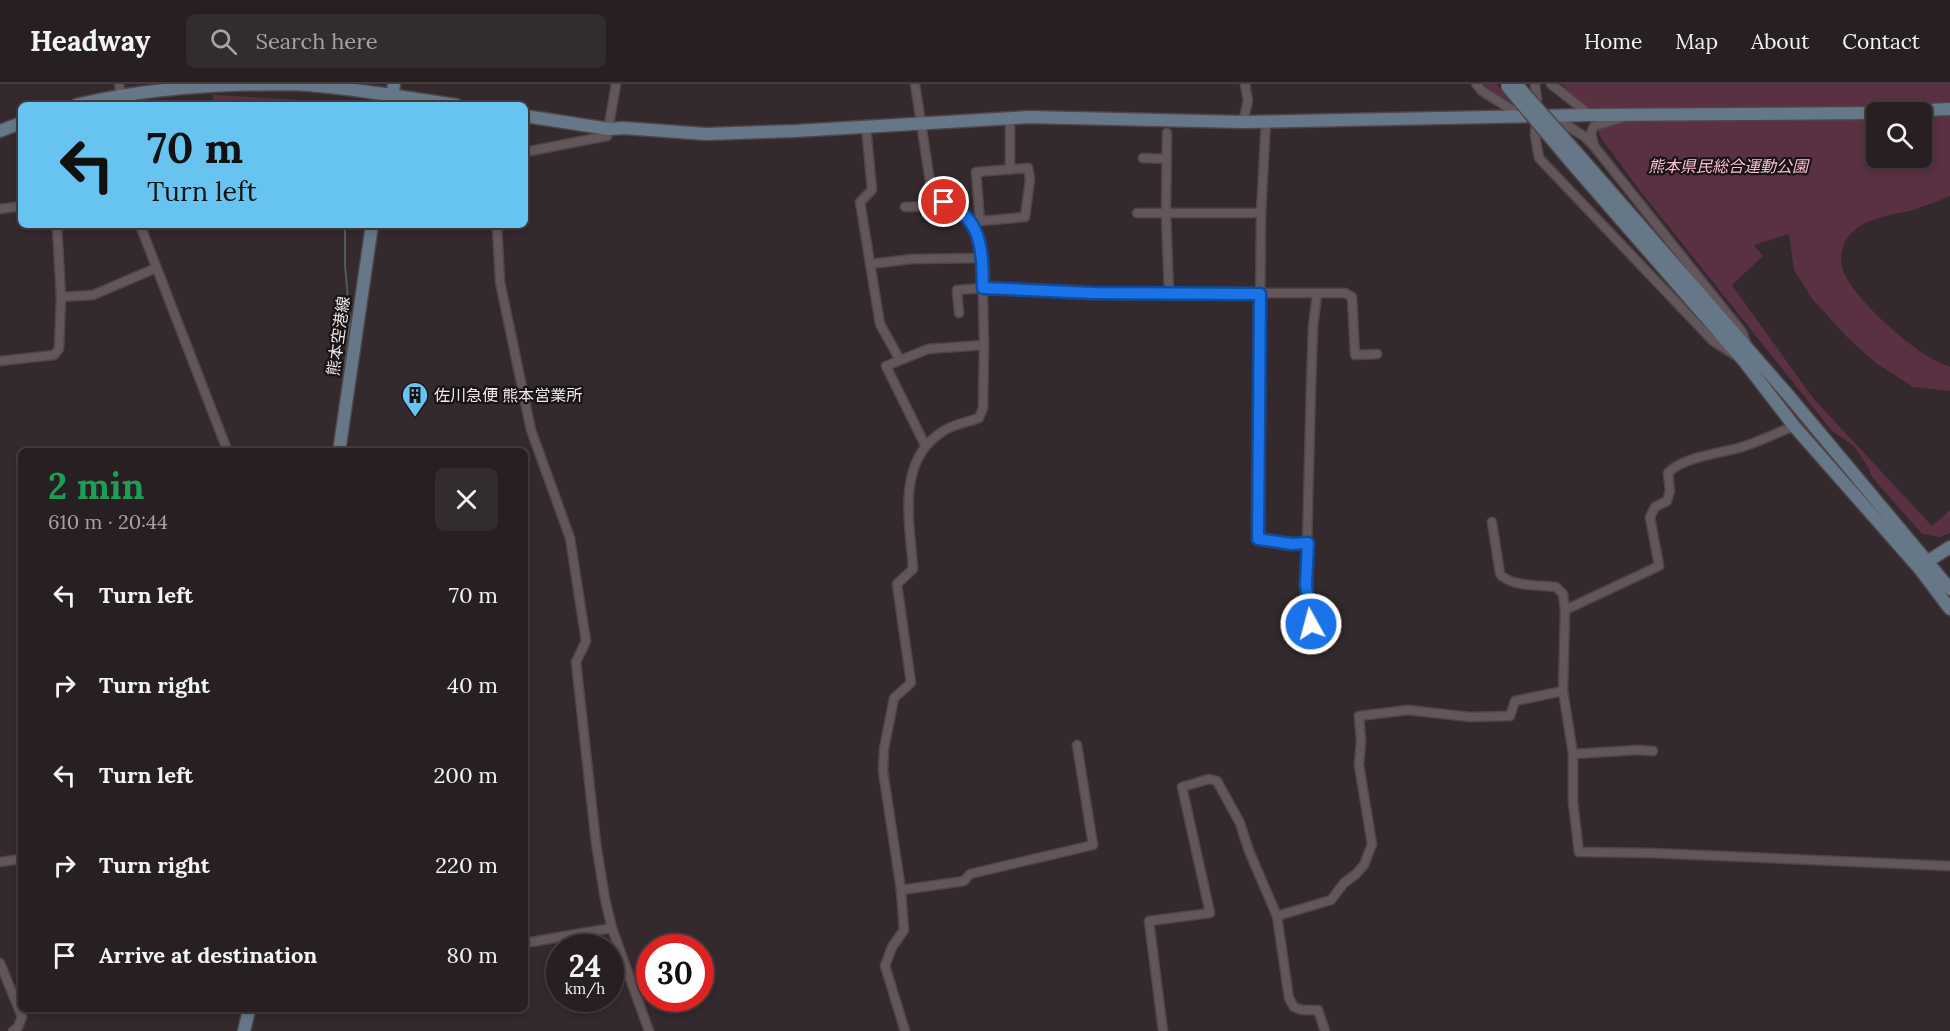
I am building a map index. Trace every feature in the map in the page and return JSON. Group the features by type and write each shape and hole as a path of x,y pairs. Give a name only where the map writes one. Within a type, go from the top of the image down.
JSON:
{"street":[{"path":"88,102 120,94 184,86 258,84 293,84 437,102"},
{"path":"528,151 607,136 616,84"},
{"path":"905,1031 885,966 892,947 904,930 901,890 883,771 884,749 894,698 911,683 897,584 913,569 908,492 911,470 925,445 945,430 979,417 983,408 983,288 982,258 975,222 976,172 1028,168 1030,179 1025,217 975,222 958,208 935,199 931,188 915,84"},
{"path":"1243,122 1248,101 1245,84"},
{"path":"1476,84 1489,96 1530,116"},
{"path":"1535,84 1537,99 1530,116 1539,158 1713,340 1747,357"},
{"path":"1551,84 1590,115"},
{"path":"1509,85 1747,357 1923,564 1950,609"},
{"path":"1932,110 1950,109"},
{"path":"528,116 609,129 706,134 1010,118 1243,122 1552,115 1866,113"},
{"path":"1552,115 1584,136 1594,146 1742,332 1747,357 1794,426 1923,564 1950,589"},
{"path":"1594,146 1591,133 1594,126 1634,115"},
{"path":"1010,118 1010,170"},
{"path":"1266,121 1261,213 1258,539 1292,544 1308,543"},
{"path":"0,131 18,124"},
{"path":"866,126 872,190 860,202 880,324 900,360"},
{"path":"1167,133 1166,214 1169,293"},
{"path":"1143,158 1167,159"},
{"path":"905,207 928,206 935,199"},
{"path":"0,209 18,206"},
{"path":"1137,213 1261,213"},
{"path":"0,361 54,355 59,349 61,297 57,228"},
{"path":"141,228 226,448"},
{"name":"熊本空港線","path":"340,448 372,228"},
{"path":"497,228 500,282 531,430 570,538 586,641 576,662 596,843 612,928 649,1031"},
{"path":"870,264 912,259 982,258"},
{"path":"61,297 93,295 156,268"},
{"path":"959,313 957,290 983,288 1093,293 1345,293 1352,297 1355,355 1377,354"},
{"path":"1311,624 1306,585 1313,327 1317,294"},
{"path":"925,445 886,366 928,349 984,345"},
{"path":"1565,610 1659,566 1650,517 1655,507 1667,501 1670,490 1668,473 1673,468 1688,461 1743,447 1794,426"},
{"path":"1492,522 1500,574 1503,578 1520,583 1556,587 1563,594 1565,610 1563,691 1573,754 1573,802 1579,852 1950,866"},
{"path":"1923,564 1950,547"},
{"path":"1277,916 1331,900 1344,883 1364,865 1372,844 1359,765 1361,741 1359,716 1408,710 1470,717 1510,716 1515,701 1563,691"},
{"path":"901,890 964,881 970,874 1093,845 1077,745"},
{"path":"1573,754 1653,751"},
{"path":"1163,1031 1149,921 1210,913 1182,787 1209,778 1217,782 1240,823 1249,851 1277,916 1289,998 1294,1007 1302,1010 1318,1010 1324,1031"},
{"path":"0,862 18,859"},
{"path":"528,942 612,928"},
{"path":"0,963 18,1007"},
{"path":"14,1031 18,1028 22,1017 20,1012"},
{"path":"244,1031 249,1012"}],"green space":[{"path":"1483,84 1497,84 1514,104 1494,93"},
{"name":"熊本県民総合運動公園","path":"1562,84 1950,84 1950,196 1916,209 1863,224 1847,239 1841,258 1846,277 1865,303 1878,316 1919,350 1950,367 1950,391 1913,387 1876,363 1847,337 1813,300 1794,270 1789,234 1754,245 1763,256 1732,285 1813,398 1932,526 1950,510 1950,533 1941,537 1922,534 1872,477 1854,446 1832,431 1641,192 1601,138 1590,113"},
{"path":"213,95 340,102 212,102"}],"waterway":[{"path":"343,383 350,319 345,266 345,228"}],"place":[{"name":"佐川急便 熊本営業所","path":"415,418"}],"route":[{"path":"944,202 958,208 977,232 982,251 983,288 1093,293 1260,294 1258,539 1292,544 1308,543 1306,585 1311,624"}]}
